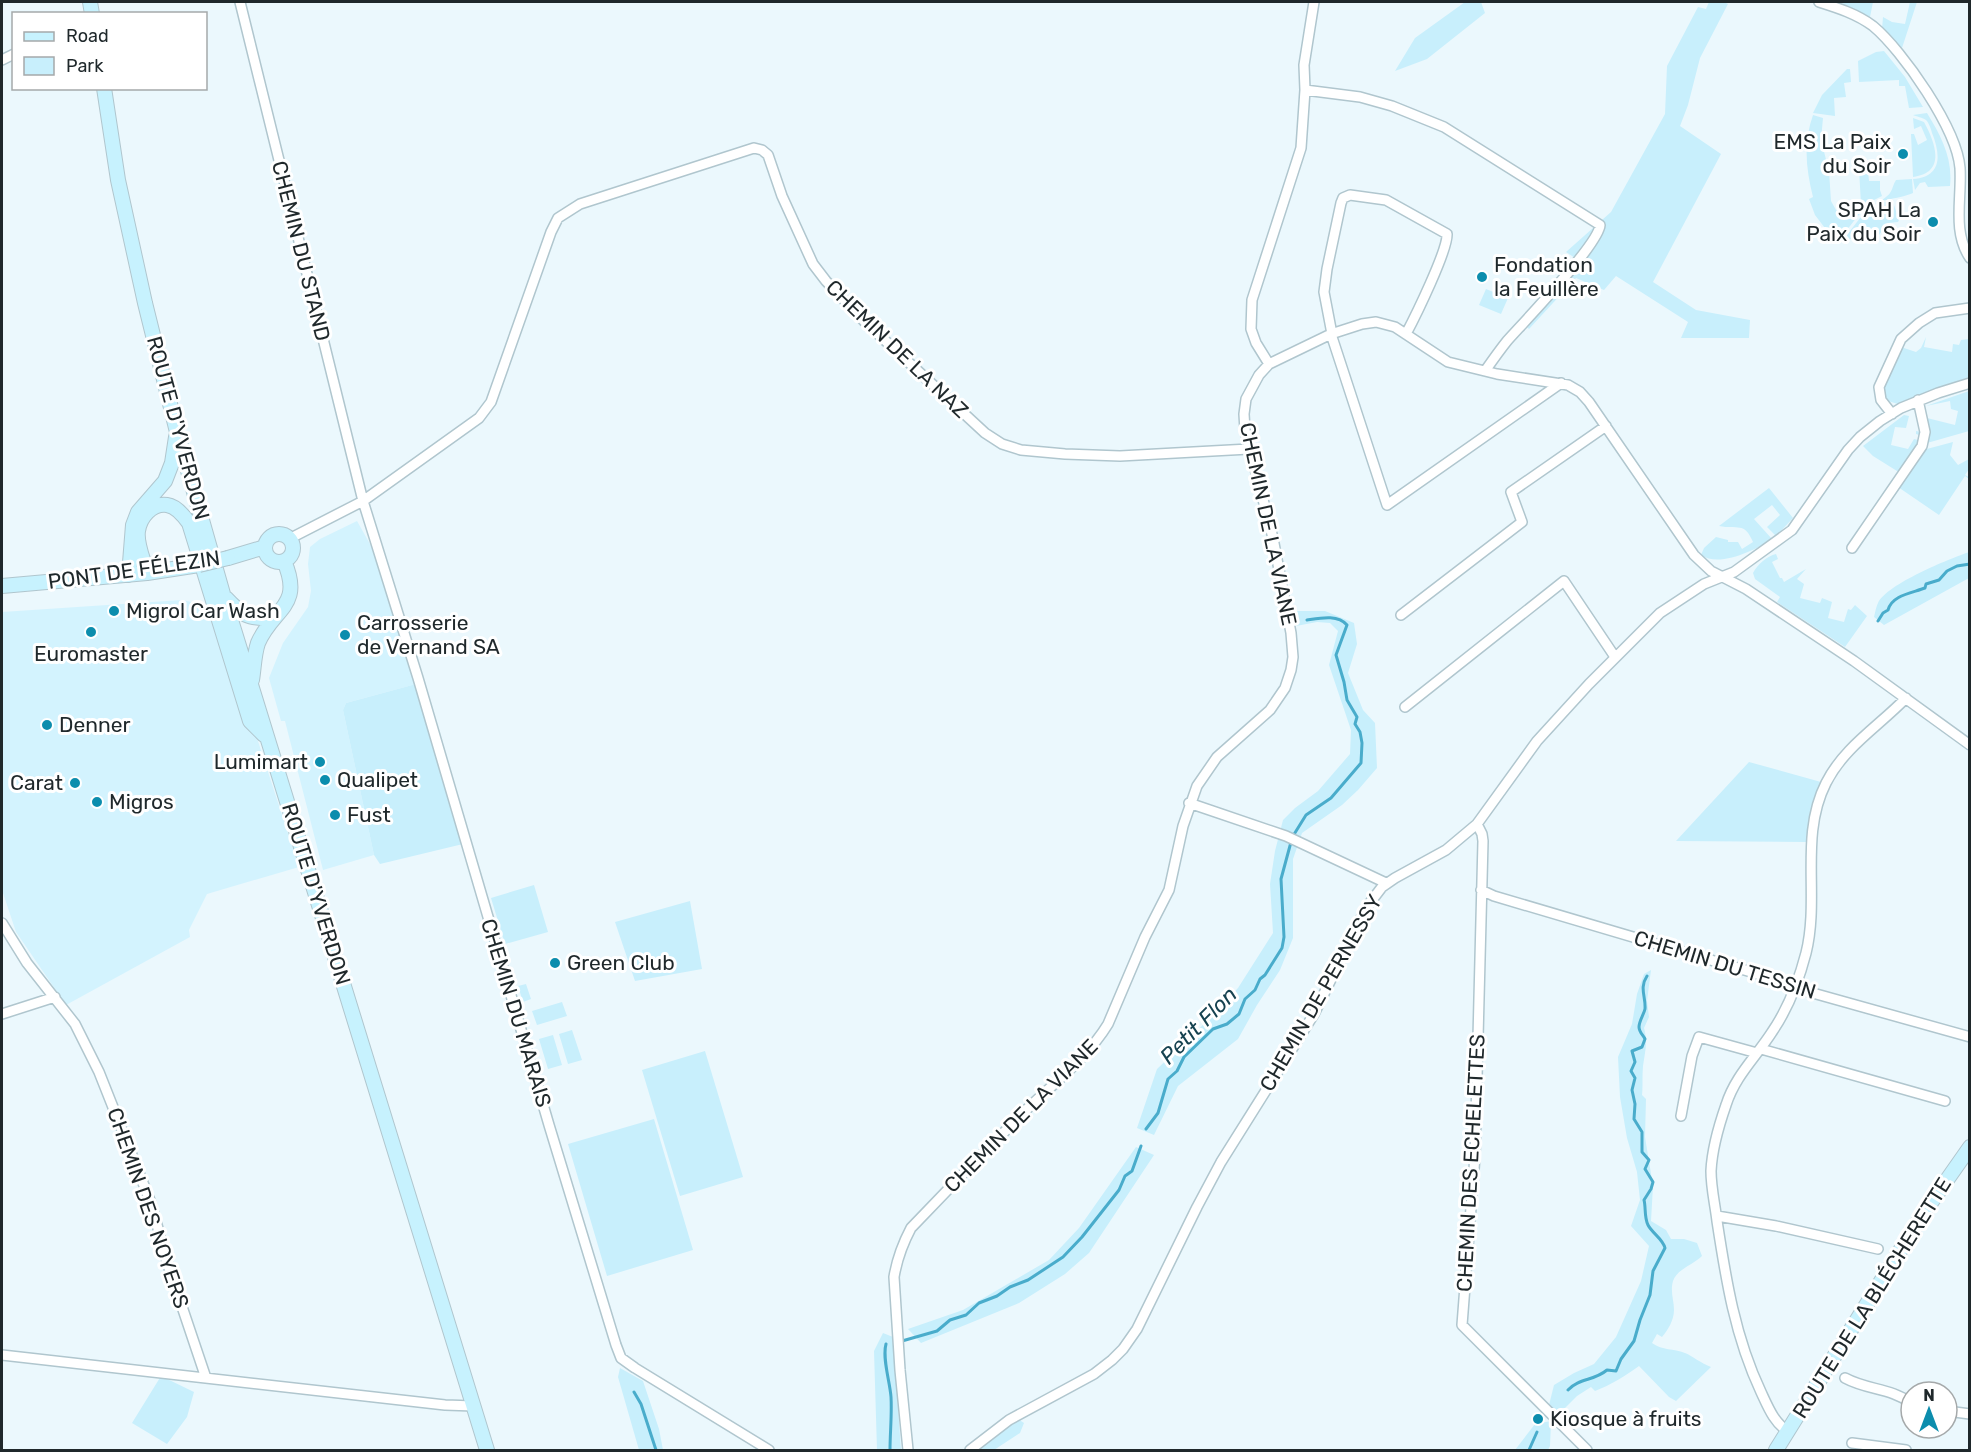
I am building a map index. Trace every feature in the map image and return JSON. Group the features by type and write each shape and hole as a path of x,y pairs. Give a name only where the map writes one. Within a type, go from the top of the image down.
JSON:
{"main road":[{"name":"ROUTE D'YVERDON","path":"104,90 120,191 177,432 223,594 487,1450"},
{"path":"129,575 133,525 138,512 165,481 172,463 177,432"},
{"path":"147,573 137,534 140,524 146,513 156,506 169,505 181,512 189,523 250,721 267,738"},
{"path":"276,535 285,536 291,542 292,551 284,561 271,559 265,548 268,539 276,535"},
{"name":"PONT DE FÉLEZIN","path":"2,586 147,573 199,565 265,548"},
{"path":"252,688 257,649 273,619 288,601 291,591 284,561"},
{"path":"223,594 239,612 251,618 273,619"},
{"name":"ROUTE DE LA BLÉCHERETTE","path":"1776,1450 1923,1214 1970,1147"}],"street":[{"name":"CHEMIN DU STAND","path":"240,2 363,501"},
{"path":"1269,364 1256,343 1251,329 1252,300 1301,148 1305,90 1304,65 1314,2"},
{"path":"1819,2 1846,11 1879,32 1910,69 1941,118 1958,158 1961,181 1960,234 1970,258"},
{"path":"1305,90 1360,97 1392,106 1444,127 1598,222 1600,228 1583,256 1504,345 1485,371"},
{"name":"CHEMIN DE LA NAZ","path":"363,501 479,418 486,409 558,218 580,204 754,148 768,155 782,196 813,264 864,321 985,433 1002,444 1021,450 1120,456 1249,449"},
{"path":"1406,334 1447,240 1446,231 1386,200 1350,195 1343,198 1325,281 1326,303 1331,334 1387,505 1561,383"},
{"path":"1892,414 1881,400 1879,387 1902,339 1919,323 1935,313 1970,308"},
{"name":"CHEMIN DE LA VIANE","path":"908,1450 895,1310 894,1277 899,1251 911,1228 978,1157 1102,1034 1145,937 1169,890 1189,803 1197,786 1217,757 1270,710 1285,688 1291,670 1292,633 1266,506 1245,430 1244,406 1252,385 1269,364 1331,334 1376,322 1387,323 1448,362 1485,371 1561,383 1580,392 1606,426 1694,555 1712,571 1746,589 1906,698 1970,745"},
{"name":"CHEMIN DE PERNESSY","path":"970,1450 1009,1420 1094,1374 1123,1349 1137,1329 1221,1161 1302,1034 1366,908 1386,883 1446,850 1477,824 1537,741 1615,657 1670,606 1704,584 1724,577 1769,549 1792,530 1848,450 1860,437 1892,414 1918,400 1970,383"},
{"path":"1852,548 1922,446 1925,432 1918,400"},
{"path":"1401,615 1522,522 1511,492 1606,426"},
{"path":"289,539 363,501"},
{"name":"CHEMIN DU MARAIS","path":"363,501 621,1358 769,1450"},
{"path":"1405,707 1564,581 1615,657"},
{"path":"1789,1432 1777,1423 1771,1413 1745,1356 1732,1312 1712,1167 1720,1127 1734,1084 1779,1021 1806,953 1812,920 1813,827 1821,795 1830,776 1849,750 1906,698"},
{"path":"1189,803 1286,836 1386,883"},
{"name":"CHEMIN DES ECHELETTES","path":"1477,824 1483,841 1475,1156 1462,1325 1587,1450"},
{"name":"CHEMIN DU TESSIN","path":"1481,890 1494,896 1970,1037"},
{"name":"CHEMIN DES NOYERS","path":"2,923 27,963 81,1034 151,1203 168,1265 206,1378"},
{"path":"2,1014 55,997"},
{"path":"1681,1116 1692,1056 1699,1037 1945,1101"},
{"path":"1717,1216 1776,1226 1878,1249"},
{"path":"2,1355 445,1405 474,1406"},
{"path":"1845,1378 1857,1384 1899,1394"},
{"path":"1852,1443 1906,1450"}],"shaded area":[{"path":"357,521 370,544 384,580 416,684 346,703 343,710 374,855 323,870 285,721 281,721 269,678 283,643 308,607 311,591 308,564 310,547 320,539"},
{"path":"182,600 196,603 215,620 299,867 207,894 189,930 190,937 66,1005 16,932 2,890 2,612"}],"green space":[{"path":"1465,2 1481,2 1485,13 1427,59 1395,71 1415,38"},
{"path":"1709,2 1728,4 1700,58 1680,126 1721,154 1653,282 1696,310 1750,320 1749,338 1681,338 1688,322 1616,276 1604,290 1576,278 1529,329 1521,321 1575,258 1566,252 1611,212 1665,114 1667,66 1698,7 1706,9"},
{"path":"1840,2 1873,2 1870,17"},
{"path":"1910,2 1917,2 1902,48 1882,29 1883,17 1892,22 1905,24"},
{"path":"1884,51 1905,77 1923,107 1909,108 1905,86 1899,86 1899,80 1859,82 1858,61 1876,52"},
{"path":"1847,69 1850,69 1851,82 1844,83 1846,97 1834,98 1835,116 1813,113 1822,95"},
{"path":"1927,113 1948,157 1950,186 1928,187 1925,182 1920,183 1915,190 1913,179 1929,174 1934,169 1938,157 1929,124 1926,120 1913,115"},
{"path":"1813,115 1823,118 1821,140 1829,171 1831,201 1836,210 1848,212 1870,206 1860,213 1843,233 1834,238 1815,215 1809,199 1813,197 1807,166 1807,146"},
{"path":"1913,118 1924,122 1932,138 1935,156 1931,170 1913,177 1911,134 1914,134 1918,145 1927,140 1921,126 1914,129"},
{"path":"1862,165 1868,171 1869,181 1880,181 1882,196 1846,211 1846,205 1861,204 1859,169"},
{"path":"1912,179 1913,193 1876,203 1890,193 1896,180"},
{"path":"1883,202 1893,202 1898,222 1888,223 1879,235 1843,240 1860,218"},
{"path":"1486,289 1508,298 1501,314 1479,305"},
{"path":"1926,337 1924,347 1952,352 1953,344 1959,345 1961,340 1969,339 1969,377 1898,404 1888,401 1882,390 1901,347 1916,352 1921,348"},
{"path":"1969,391 1969,431 1927,443 1927,418 1955,425 1958,411 1951,409 1950,401 1926,406"},
{"path":"1904,415 1909,416 1906,428 1895,427 1891,445 1908,449 1914,439 1918,440 1919,435 1916,431 1921,432 1918,443 1912,453 1897,471 1873,456 1863,446"},
{"path":"1953,442 1950,455 1958,465 1969,459 1969,469 1965,475 1969,479 1965,476 1939,515 1898,487 1923,450"},
{"path":"1769,488 1793,518 1776,536 1767,527 1780,515 1772,505 1754,519 1772,539 1757,548 1727,559 1717,560 1701,555 1704,548 1716,537 1728,540 1728,542 1738,542 1742,549 1753,542 1747,531 1743,529 1719,526"},
{"path":"1969,552 1969,578 1884,625 1874,617 1878,603 1893,588 1919,573"},
{"path":"1776,554 1778,559 1772,562 1784,582 1806,569 1797,579 1804,584 1800,598 1820,603 1822,598 1832,602 1828,618 1844,622 1848,609 1851,610 1855,605 1867,616 1845,647 1777,602 1780,597 1755,579 1753,573 1757,567"},
{"path":"1292,611 1325,611 1354,623 1357,644 1348,673 1363,710 1375,723 1377,768 1342,805 1302,833 1293,859 1293,938 1280,970 1238,1039 1178,1086 1154,1135 1137,1128 1157,1069 1238,988 1273,933 1270,884 1283,820 1318,791 1350,754 1351,730 1329,665 1338,631 1330,623 1317,622 1296,626"},
{"path":"416,684 463,844 380,864 374,855 343,710 346,703"},
{"path":"1749,762 1821,782 1811,812 1806,842 1676,841"},
{"path":"534,885 548,932 505,944 491,898"},
{"path":"690,901 702,969 635,981 615,922"},
{"path":"1651,970 1647,1001 1649,1017 1644,1028 1646,1042 1642,1095 1646,1099 1645,1137 1653,1186 1651,1221 1666,1230 1671,1239 1684,1239 1697,1243 1702,1256 1675,1277 1672,1289 1674,1314 1672,1321 1662,1337 1657,1334 1652,1343 1685,1353 1711,1367 1676,1401 1669,1397 1639,1366 1601,1389 1595,1391 1591,1387 1577,1396 1556,1417 1548,1409 1554,1385 1594,1364 1616,1337 1641,1281 1649,1246 1631,1226 1640,1200 1637,1172 1627,1138 1620,1097 1618,1057 1632,1024 1637,994 1644,974"},
{"path":"526,984 531,999 523,1002 518,986"},
{"path":"562,1002 567,1016 537,1025 532,1011"},
{"path":"572,1030 582,1060 568,1064 559,1034"},
{"path":"553,1035 562,1065 548,1069 539,1039"},
{"path":"705,1051 743,1177 680,1196 642,1070"},
{"path":"654,1119 693,1250 607,1276 568,1144"},
{"path":"1136,1147 1154,1155 1089,1253 1065,1274 1019,1303 921,1343 908,1329 963,1310 1049,1260 1079,1228"},
{"path":"883,1333 893,1337 901,1450 877,1450 874,1351"},
{"path":"620,1368 643,1381 659,1429 663,1450 639,1450 618,1377"},
{"path":"161,1376 194,1392 187,1417 167,1444 132,1423"},
{"path":"1018,1419 1024,1423 1020,1433 994,1450 978,1450"},
{"path":"1551,1421 1548,1450 1515,1450 1535,1424"}],"waterway":[{"path":"1878,621 1898,598 1925,588 1926,584 1939,580 1947,571 1957,566 1970,564"},
{"name":"Petit Flon","path":"1293,836 1306,815 1331,798 1361,763 1362,743 1360,732 1355,724 1357,717 1347,700 1336,655 1347,625 1334,618 1307,620"},
{"name":"Petit Flon","path":"1146,1129 1158,1113 1168,1079 1177,1071 1184,1057 1213,1029 1227,1024 1239,1014 1245,999 1255,990 1282,948 1284,937 1281,879 1291,842"},
{"path":"1568,1390 1577,1383 1607,1370 1616,1371 1621,1359 1634,1341 1650,1295 1653,1271 1665,1248 1646,1219 1644,1200 1653,1182 1645,1169 1649,1160 1642,1152 1642,1132 1634,1119 1635,1104 1632,1090 1635,1078 1631,1071 1635,1062 1632,1051 1642,1047 1645,1039 1639,1027 1645,1009 1643,989 1647,976"},
{"name":"Petit Flon","path":"902,1341 937,1331 950,1320 966,1315 979,1303 1028,1280 1063,1257 1119,1190 1125,1176 1132,1171 1141,1146"},
{"name":"Petit Flon","path":"886,1344 891,1397 890,1450"},
{"path":"634,1392 641,1404 656,1450"},
{"path":"1529,1450 1537,1432"}],"place":[{"name":"EMS La Paix du Soir","path":"1903,154"},
{"name":"SPAH La Paix du Soir","path":"1933,222"},
{"name":"Fondation la Feuillère","path":"1482,277"},
{"name":"Migrol Car Wash","path":"114,611"},
{"name":"Euromaster","path":"91,632"},
{"name":"Carrosserie de Vernand SA","path":"345,635"},
{"name":"Denner","path":"47,725"},
{"name":"Lumimart","path":"320,762"},
{"name":"Qualipet","path":"325,780"},
{"name":"Carat","path":"75,783"},
{"name":"Migros","path":"97,802"},
{"name":"Fust","path":"335,815"},
{"name":"Green Club","path":"555,963"},
{"name":"Kiosque à fruits","path":"1538,1419"}]}
